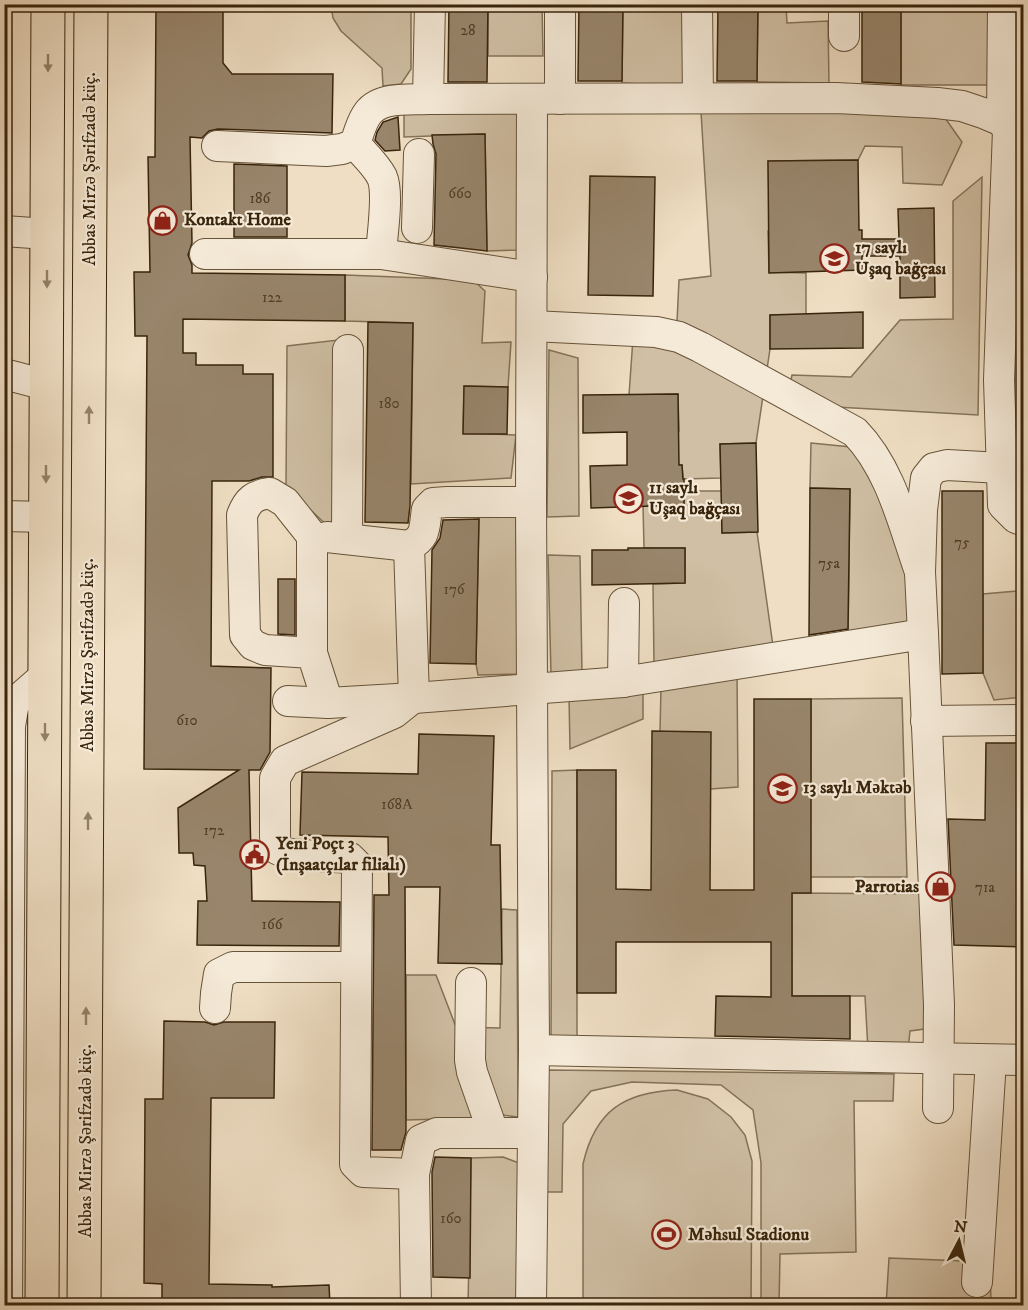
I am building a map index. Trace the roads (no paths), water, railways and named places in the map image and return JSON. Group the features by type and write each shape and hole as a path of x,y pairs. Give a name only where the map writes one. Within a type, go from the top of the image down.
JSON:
{"main road":[{"path":"42,1305 48,4"},
{"name":"Abbas Mirzə Şərifzadə küç.","path":"84,1305 91,4"},
{"path":"47,129 90,130"}],"street":[{"path":"428,99 430,4"},
{"path":"531,1305 534,1050 532,277 546,99 560,4"},
{"path":"698,4 698,98"},
{"path":"844,4 844,36"},
{"path":"1003,4 1011,127 1013,265 999,380 1001,468 1003,505 1016,518 1023,520"},
{"path":"217,146 342,150 355,144 366,116 374,107 386,101 428,99 836,98 962,106 1011,127"},
{"path":"355,144 375,166 382,177 385,189 381,254"},
{"path":"417,228 419,154"},
{"path":"385,189 419,189"},
{"path":"4,231 47,234"},
{"path":"205,254 381,254 532,277"},
{"path":"532,326 656,332 679,337 700,346 855,432 870,447 880,466 920,572"},
{"path":"347,539 348,350"},
{"path":"4,374 46,385"},
{"path":"938,1108 940,1059 920,572 922,510 926,478 934,468 947,465 1001,468"},
{"path":"312,653 265,650 253,645 245,635 242,515 248,501 258,495 270,493 285,502 312,536 312,653 328,703"},
{"path":"312,536 409,546 420,541 424,534 427,508 434,503 531,502"},
{"path":"4,516 46,518"},
{"path":"409,546 414,698"},
{"path":"623,682 624,603"},
{"path":"288,701 328,703 623,682 923,634"},
{"path":"7,1305 10,726 14,704 45,676"},
{"path":"414,698 394,712 285,760 275,778 277,849 288,854 350,858 357,865 355,1164 363,1172 414,1174"},
{"path":"926,722 1023,720"},
{"path":"216,1008 219,974 233,967 356,967"},
{"path":"471,983 470,1060 493,1132"},
{"path":"534,1050 1023,1060"},
{"path":"977,1282 991,1060"},
{"path":"416,1305 414,1174 422,1140 437,1133 533,1132"}],"place":[{"name":"Kontakt Home","path":"163,220"},
{"name":"17 saylı Uşaq bağçası","path":"834,258"},
{"name":"11 saylı Uşaq bağçası","path":"628,498"},
{"name":"13 saylı Məktəb","path":"782,788"},
{"name":"Yeni Poçt 3 (İnşaatçılar filialı)","path":"255,854"},
{"name":"Parrotias","path":"940,887"},
{"name":"Məhsul Stadionu","path":"667,1235"}]}
